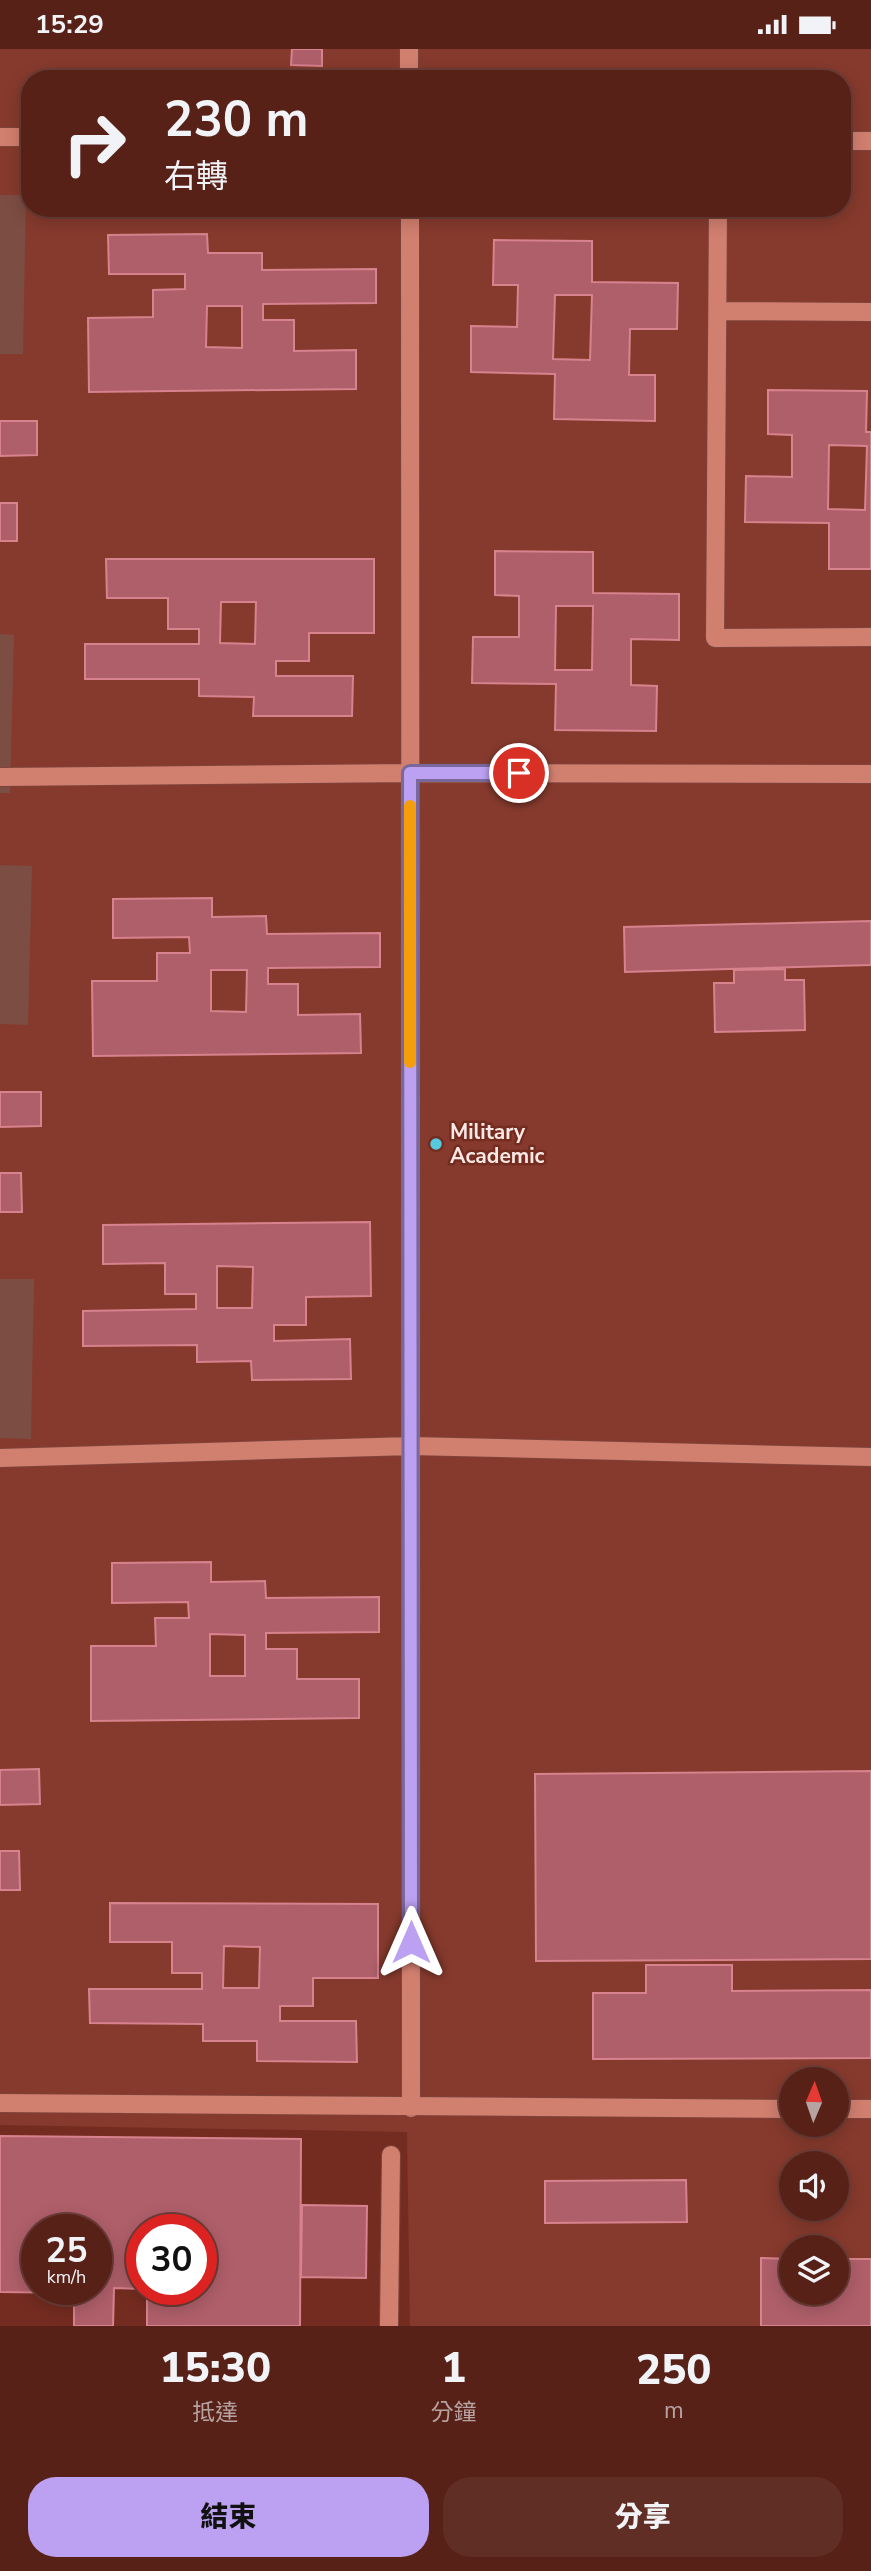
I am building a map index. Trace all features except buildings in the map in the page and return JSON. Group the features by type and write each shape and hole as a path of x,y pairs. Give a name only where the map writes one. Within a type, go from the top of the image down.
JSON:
{"street":[{"path":"409,49 409,70"},
{"path":"0,137 21,138"},
{"path":"851,141 871,141"},
{"path":"410,217 411,2108"},
{"path":"718,217 715,638 871,637"},
{"path":"718,311 871,312"},
{"path":"0,778 410,773 871,774"},
{"path":"0,1458 411,1446 871,1457"},
{"path":"0,2103 779,2109"},
{"path":"849,2109 871,2109"},
{"path":"389,2326 391,2155"}],"shaded area":[{"name":"Military Academic","path":"0,49 871,49 871,2326 410,2326 407,2132 0,2125"},
{"path":"0,195 21,195 21,217 26,217 23,354 0,354"},
{"path":"0,634 14,635 10,793 0,793"},
{"path":"0,865 32,866 28,1025 0,1024"},
{"path":"0,1279 34,1279 31,1439 0,1438"}],"slow traffic":[{"path":"410,806 410,1062"}],"place":[{"name":"Military Academic","path":"436,1144"}],"route":[{"path":"411,1942 410,773 519,773"}]}
